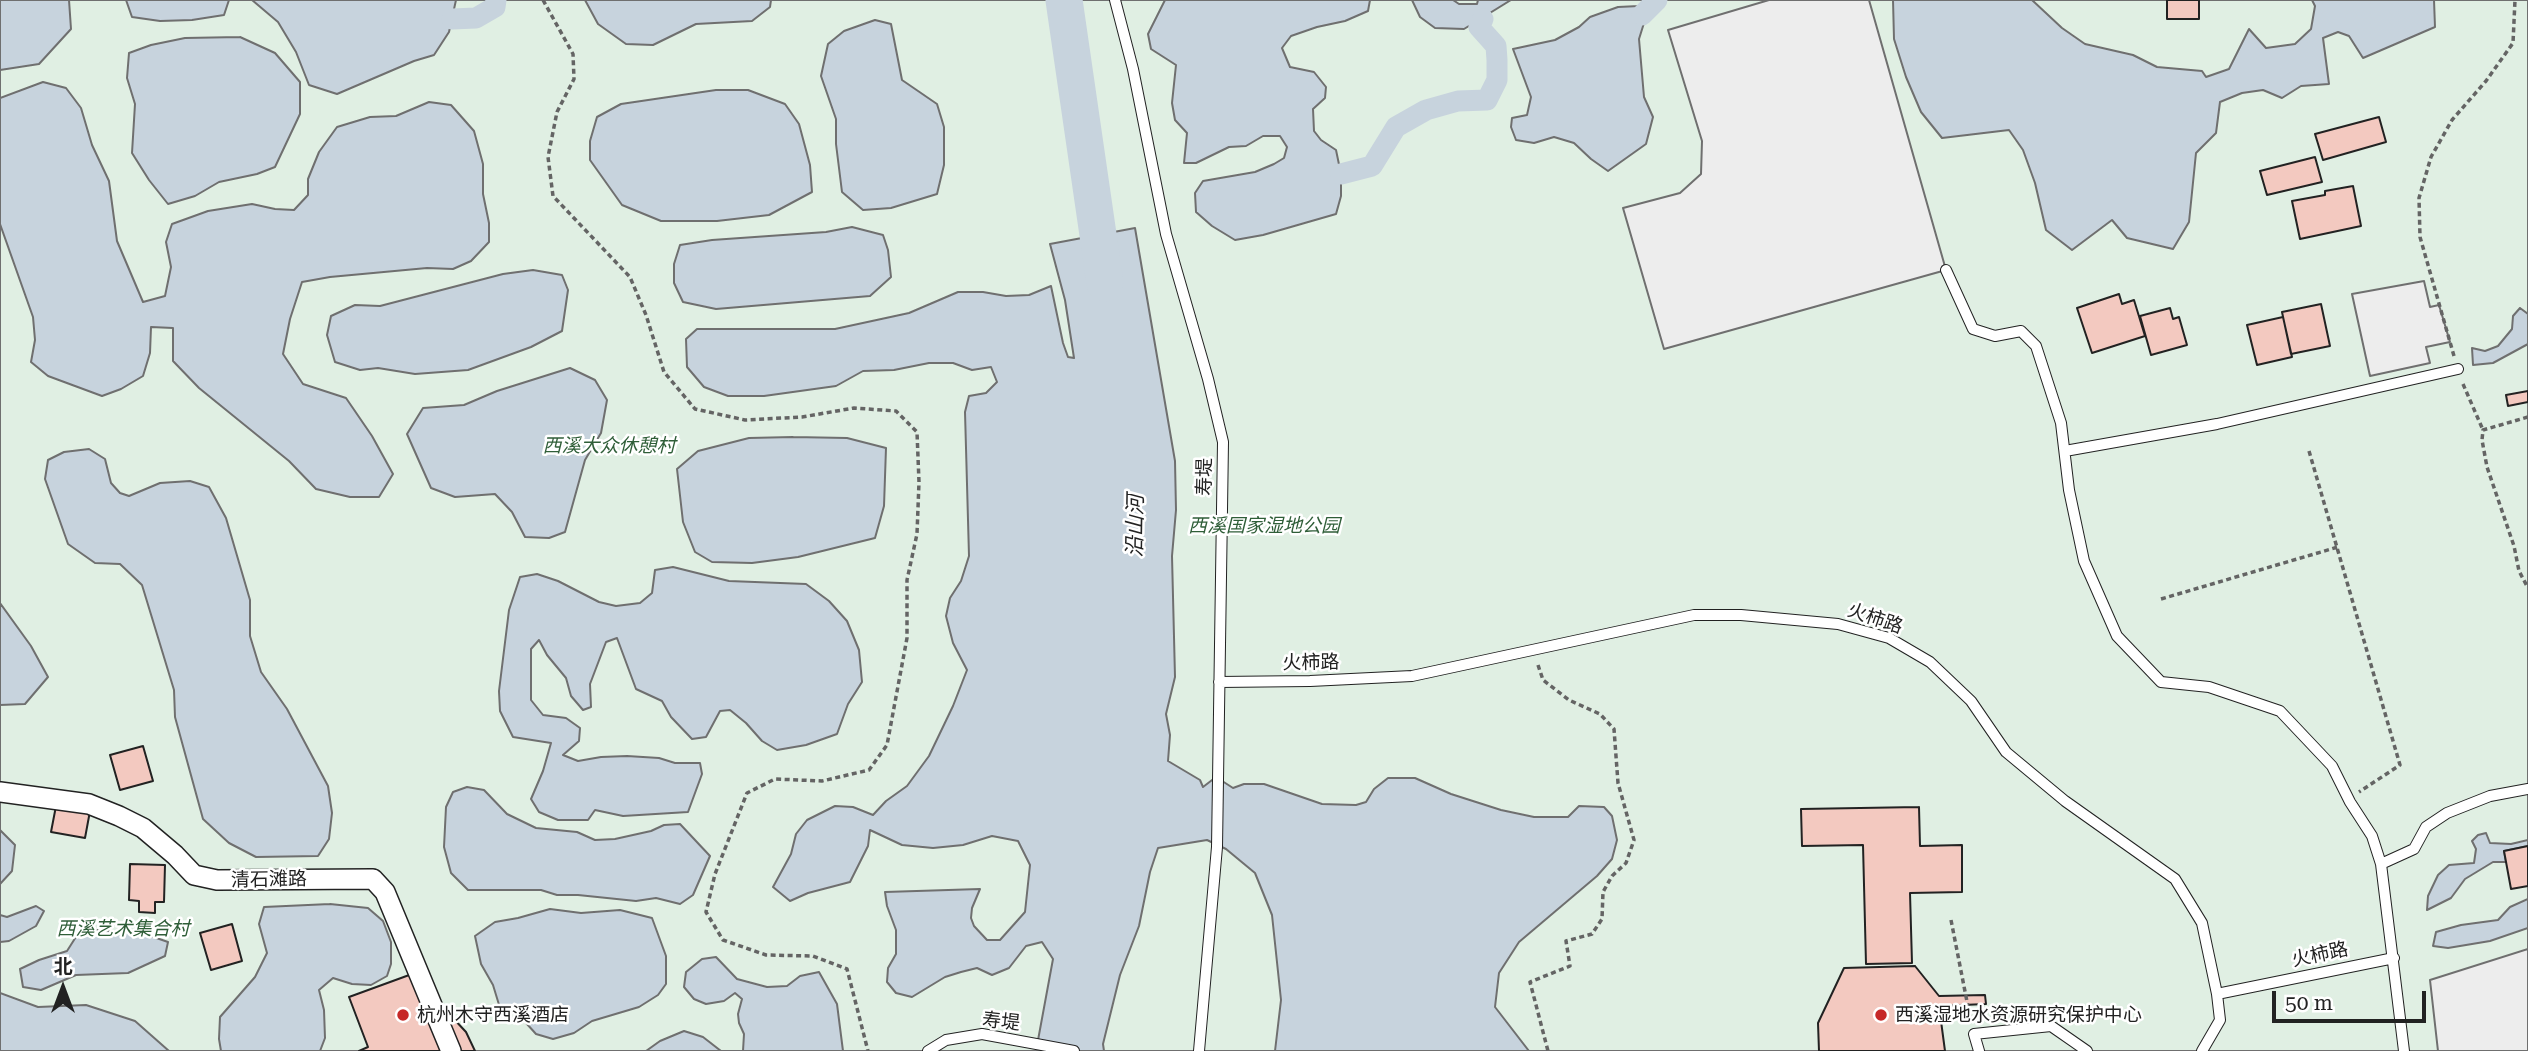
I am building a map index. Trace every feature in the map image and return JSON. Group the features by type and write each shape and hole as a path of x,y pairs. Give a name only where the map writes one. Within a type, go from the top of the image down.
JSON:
{"street":[{"name":"清石滩路","path":"0,792 89,804 119,816 143,828 176,855 194,875 216,880 373,879 385,892 452,1051"}],"lane":[{"name":"寿堤","path":"1115,0 1133,69 1167,234 1223,442 1217,847 1199,1051"},
{"path":"1946,270 1973,329 1995,336 2021,331 2036,346 2061,424 2069,491 2084,561 2117,636 2161,681 2208,687 2280,711 2333,766 2348,799 2372,836 2381,864 2404,1051"},
{"path":"2064,451 2217,424 2458,369"},
{"name":"火柿路","path":"1219,682 1412,676 1693,615 1741,615 1839,624 1889,638 1930,662 1971,701 2006,752 2065,801 2175,879 2202,923 2217,994 2394,958"},
{"path":"2381,864 2414,849 2426,827 2447,813 2490,796 2528,789"},
{"path":"2202,1051 2220,1020 2217,994"},
{"path":"1979,1051 1974,1034 2051,1026 2087,1051"},
{"name":"寿堤","path":"928,1051 946,1040 982,1034 1074,1051"}],"path":[{"path":"542,0 573,54 574,79 557,112 548,157 553,196 630,277 646,315 664,372 695,408 745,420 802,417 854,408 896,411 917,432 917,534 907,580 907,638 887,746 869,770 822,781 775,779 747,793 715,874 706,912 723,940 766,955 813,956 847,969 868,1051"},
{"path":"2515,0 2513,43 2486,81 2452,120 2431,157 2419,198 2420,237 2458,369 2483,430 2487,467 2514,546 2519,571 2528,588"},
{"path":"2483,430 2528,418"},
{"path":"2309,451 2400,765 2348,799"},
{"path":"2161,599 2337,547"},
{"path":"1532,650 1543,680 1569,700 1600,714 1614,729 1618,783 1634,840 1626,863 1612,876 1603,892 1602,919 1592,934 1566,941 1570,966 1530,982 1548,1051"},
{"path":"1951,920 1974,1034"}],"green space":[{"name":"西溪国家湿地公园","path":"0,0 2528,0 2528,1051 0,1051"}],"shaded area":[{"path":"1769,0 1869,0 1946,270 1664,349 1623,208 1680,193 1701,174 1702,141 1668,30"},
{"path":"2424,281 2430,307 2439,305 2450,342 2426,347 2430,363 2370,376 2352,294"},
{"path":"2528,949 2528,1051 2438,1051 2430,980"}],"water":[{"path":"0,0 69,0 71,29 39,64 0,70"},
{"path":"126,0 229,0 224,15 160,21 132,17"},
{"path":"252,0 456,0 449,32 434,55 337,94 309,85 296,52 278,22"},
{"path":"585,0 771,0 770,7 752,21 696,24 653,45 626,44 598,24"},
{"path":"1165,0 1370,0 1368,11 1345,21 1291,36 1282,48 1290,67 1314,72 1326,87 1325,98 1313,109 1314,131 1321,140 1336,150 1341,174 1341,196 1336,214 1263,235 1235,240 1196,212 1195,193 1203,181 1255,172 1284,158 1287,147 1280,136 1263,136 1246,146 1229,147 1196,163 1184,163 1187,133 1175,120 1172,103 1176,65 1151,49 1148,34"},
{"path":"1412,0 1453,0 1459,4 1477,4 1478,0 1511,0 1464,29 1435,28 1420,17"},
{"path":"1893,0 2032,0 2062,28 2085,44 2133,55 2157,67 2202,71 2206,77 2229,69 2249,29 2266,48 2295,44 2311,29 2315,6 2312,0 2434,0 2435,27 2363,58 2349,36 2338,32 2323,38 2329,84 2301,86 2282,98 2263,90 2242,93 2220,102 2216,133 2196,153 2189,222 2173,249 2127,238 2112,220 2072,250 2046,230 2035,183 2023,150 2009,130 1942,138 1921,112 1894,39"},
{"path":"1639,6 1644,23 1639,39 1644,97 1653,117 1646,144 1608,171 1574,143 1554,137 1534,143 1516,140 1511,127 1512,118 1527,115 1531,97 1513,49 1555,40 1579,27 1590,17 1618,7"},
{"path":"875,20 891,24 902,80 937,104 944,127 944,165 937,194 891,208 863,210 842,192 836,119 821,76 828,44 844,31"},
{"path":"240,37 275,53 300,82 300,114 275,167 257,174 219,182 195,196 168,204 132,153 135,104 127,78 129,53 185,38"},
{"path":"43,82 66,88 81,108 92,145 109,181 117,241 143,302 165,296 171,267 166,242 172,224 208,211 252,204 294,210 308,195 308,179 319,152 337,127 370,117 396,116 429,102 451,105 474,131 483,164 483,194 489,223 489,242 471,261 453,269 427,268 302,282 290,319 283,354 303,384 346,398 372,436 393,474 379,497 350,497 316,489 289,461 199,388 173,361 173,328 151,327 150,353 143,376 102,396 48,376 31,362 35,340 33,317 0,224 0,98"},
{"path":"716,90 748,90 785,104 799,124 810,165 812,192 769,215 717,221 661,221 622,205 590,160 590,141 597,117 621,104"},
{"path":"852,227 883,235 888,250 891,277 870,296 716,309 683,302 674,283 674,264 680,245 712,240 826,232"},
{"path":"1135,228 1175,461 1176,510 1172,556 1175,677 1166,714 1170,735 1168,761 1200,780 1203,787 1216,777 1233,788 1244,784 1264,784 1322,804 1356,805 1366,802 1374,789 1388,778 1415,778 1451,794 1534,817 1568,817 1579,806 1604,807 1612,816 1617,840 1612,859 1597,876 1519,942 1499,973 1495,1007 1529,1051 1275,1051 1281,1000 1272,915 1255,873 1226,849 1207,840 1158,848 1139,926 1120,975 1103,1044 1104,1051 1036,1051 1053,959 1042,942 1026,946 1009,968 992,975 977,968 961,972 945,977 912,997 896,993 887,982 888,968 896,954 896,930 885,892 980,889 972,908 974,926 987,940 1000,940 1025,912 1030,865 1018,841 992,836 963,845 933,848 902,845 870,830 868,846 850,882 808,893 790,901 773,887 791,854 796,834 807,820 835,806 853,807 873,815 886,801 907,786 929,756 953,706 967,670 953,643 946,616 950,598 961,581 969,556 965,412 969,396 986,393 997,382 991,367 972,370 953,363 929,363 894,370 863,371 836,386 764,396 728,396 704,387 687,367 686,339 697,329 835,329 909,313 958,292 1029,295 1051,286 1063,343 1068,357 1074,358 1065,300 1050,244"},
{"path":"533,270 562,275 568,290 562,331 531,347 468,370 415,374 378,368 360,370 335,362 327,335 331,316 355,305 380,306 503,274"},
{"path":"2520,308 2528,314 2528,344 2493,363 2473,365 2472,348 2485,351 2498,346 2512,329 2513,316"},
{"path":"570,368 595,380 607,400 601,433 585,460 565,532 549,538 525,537 512,512 495,494 455,497 431,488 407,434 423,408 464,405 497,391"},
{"path":"749,438 847,438 886,448 884,506 875,538 798,557 752,563 712,562 695,552 683,522 677,469 698,451"},
{"path":"89,449 105,459 111,483 120,493 129,496 160,483 190,481 209,487 226,518 250,600 250,636 261,672 287,709 328,786 332,813 329,839 318,856 256,857 229,843 203,819 175,717 174,690 142,585 120,564 95,563 68,544 45,479 48,460 64,452"},
{"path":"673,567 729,581 806,584 829,601 847,621 859,650 862,682 848,704 837,734 806,745 777,750 762,741 730,710 720,711 706,737 692,739 671,717 662,701 636,689 617,638 606,642 590,684 591,707 583,710 571,696 566,678 547,655 539,640 531,649 531,700 543,715 566,718 580,728 579,741 563,755 578,761 627,756 659,758 675,763 700,763 702,774 688,812 623,816 595,810 588,820 558,820 539,812 531,799 551,743 513,737 500,711 499,691 509,610 520,577 537,574 558,581 599,602 616,606 640,603 652,593 655,570"},
{"path":"0,603 31,646 48,677 25,704 0,705"},
{"path":"467,787 484,790 507,814 536,828 577,832 595,840 615,839 651,831 664,825 680,824 710,856 693,895 680,904 656,898 636,901 557,895 541,890 468,890 451,873 444,847 446,807 453,792"},
{"path":"0,830 15,845 12,871 0,884"},
{"path":"2486,833 2490,843 2511,844 2528,840 2528,846 2504,851 2506,862 2493,862 2465,879 2451,898 2427,910 2428,896 2438,875 2449,865 2474,863 2476,849 2472,841 2478,835"},
{"path":"2528,899 2528,928 2490,941 2448,948 2433,946 2436,932 2461,925 2498,920 2510,907"},
{"path":"330,904 368,908 383,921 391,942 391,964 387,976 371,985 352,984 333,978 319,990 324,1010 325,1038 320,1051 221,1051 220,1017 255,977 267,953 259,924 264,907"},
{"path":"36,906 44,911 36,926 9,941 0,942 0,915 7,917"},
{"path":"550,909 581,913 620,910 652,918 666,956 666,984 658,995 639,1007 592,1021 574,1033 553,1039 536,1034 517,1013 500,1008 493,985 481,964 475,936 495,922"},
{"path":"81,929 142,933 168,942 165,956 128,973 76,975 41,990 23,987 20,969 67,951"},
{"path":"716,957 737,979 767,987 787,986 800,976 819,972 837,1004 843,1051 743,1051 744,1034 738,1014 742,999 735,993 724,1001 706,1004 694,999 684,987 686,972 702,959"},
{"path":"0,993 38,1007 86,1005 135,1021 169,1051 0,1051"},
{"path":"684,1031 703,1037 721,1051 646,1051 660,1041"}],"building":[{"path":"2167,0 2199,0 2199,19 2167,19"},
{"path":"2379,117 2386,142 2323,160 2315,134"},
{"path":"2315,157 2322,182 2267,195 2260,171"},
{"path":"2353,186 2361,226 2300,239 2292,201"},
{"path":"2119,294 2122,304 2134,300 2145,336 2092,353 2077,308"},
{"path":"2321,304 2330,346 2291,354 2282,312"},
{"path":"2170,308 2173,319 2179,317 2187,345 2151,355 2140,316"},
{"path":"2283,317 2292,357 2257,365 2247,325"},
{"path":"2528,391 2528,402 2508,406 2506,395"},
{"path":"143,746 153,781 120,790 110,755"},
{"path":"56,806 90,811 85,838 51,832"},
{"path":"1919,807 1920,846 1962,845 1962,892 1910,893 1912,963 1866,964 1863,845 1802,846 1801,809"},
{"path":"2528,846 2528,886 2511,889 2504,851"},
{"path":"130,864 165,865 164,902 155,902 155,913 139,912 139,901 129,900"},
{"path":"232,924 242,961 211,970 200,933"},
{"name":"西溪湿地水资源研究保护中心","path":"1915,966 1939,996 1985,995 1986,1004 1939,1006 1945,1051 1819,1051 1818,1023 1844,968"},
{"name":"杭州木守西溪酒店","path":"412,974 466,1032 475,1051 359,1051 368,1047 349,997"}],"waterway":[{"path":"452,19 476,18 495,7 496,0"},
{"name":"沿山河","path":"1064,0 1105,283"},
{"path":"1642,15 1657,0"},
{"path":"1341,174 1372,166 1396,127 1426,110 1458,101 1487,100 1497,80 1497,60 1496,46 1479,27 1483,19"}],"place":[{"name":"杭州木守西溪酒店","path":"403,1015"},
{"name":"西溪湿地水资源研究保护中心","path":"1881,1015"}],"park label":[{"name":"西溪大众休憩村","path":"609,446"},
{"name":"西溪艺术集合村","path":"123,929"}]}
